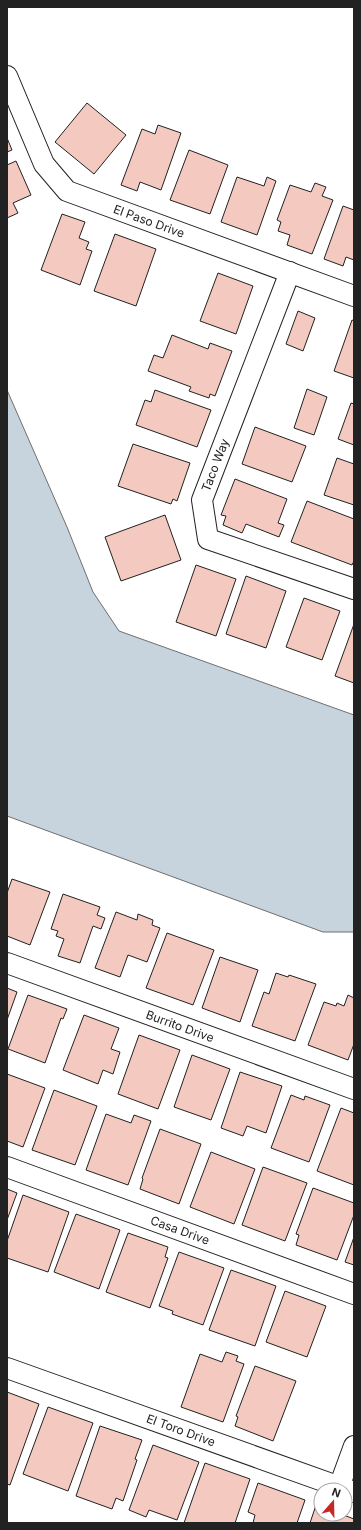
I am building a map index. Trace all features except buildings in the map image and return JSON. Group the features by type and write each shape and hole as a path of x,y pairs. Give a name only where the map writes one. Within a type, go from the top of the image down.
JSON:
{"street":[{"name":"El Paso Drive","path":"7,76 44,164 67,191 354,296"},
{"name":"Taco Way","path":"290,272 202,500 208,539 354,589"},
{"name":"Burrito Drive","path":"7,963 354,1089"},
{"name":"Casa Drive","path":"7,1167 354,1294"},
{"name":"El Toro Drive","path":"7,1368 325,1482"},
{"path":"348,1482 354,1446"}],"shaded area":[{"path":"7,390 67,527 93,592 119,631 354,715 354,932 323,932 7,816"}]}
